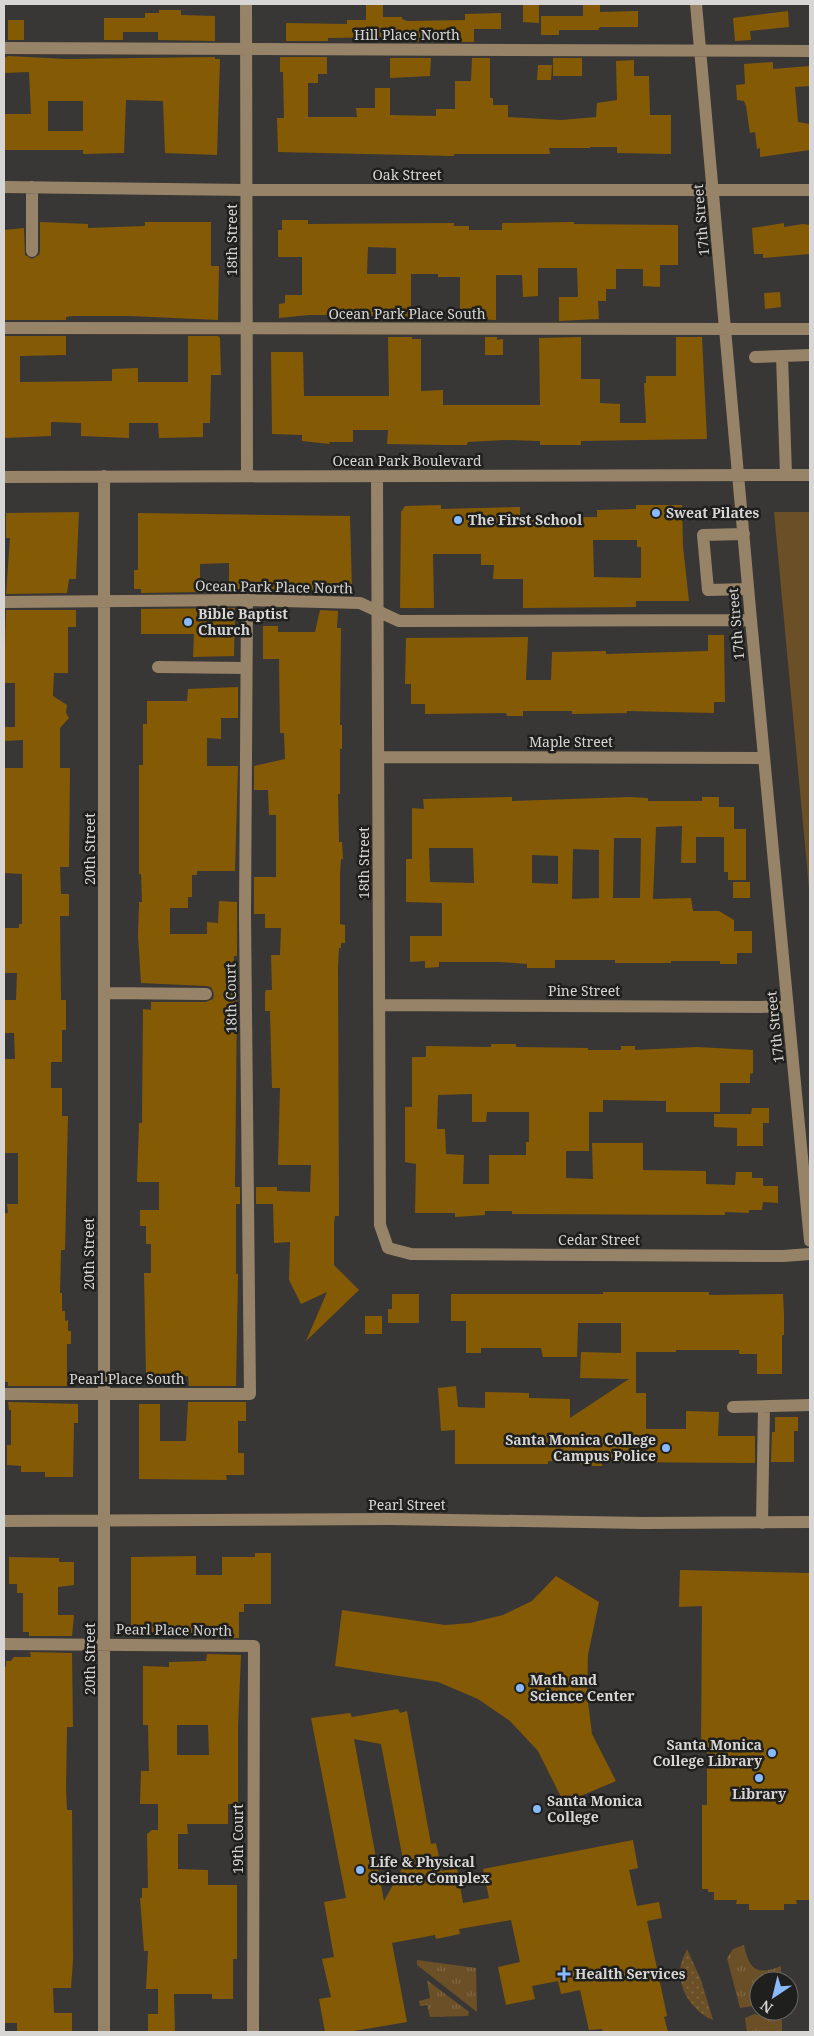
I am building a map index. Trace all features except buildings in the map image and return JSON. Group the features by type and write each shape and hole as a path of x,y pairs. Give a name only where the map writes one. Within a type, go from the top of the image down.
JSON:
{"street":[{"name":"18th Street","path":"246,4 247,476"},
{"name":"17th Street","path":"696,4 748,589 810,1241"},
{"name":"Hill Place North","path":"4,48 810,51"},
{"name":"Oak Street","path":"4,187 246,190 810,190"},
{"path":"32,187 32,251"},
{"name":"Ocean Park Place South","path":"4,328 810,329"},
{"path":"755,357 810,355"},
{"path":"782,356 786,475"},
{"name":"Ocean Park Boulevard","path":"4,477 810,475"},
{"name":"20th Street","path":"104,476 106,602 104,2032"},
{"name":"18th Street","path":"377,476 380,1225 388,1248"},
{"path":"744,534 703,535 708,590 748,589"},
{"name":"Ocean Park Place North","path":"4,602 247,600 360,603 400,621 751,620"},
{"name":"18th Court","path":"247,600 245,914 250,1394"},
{"path":"158,667 246,668"},
{"name":"Maple Street","path":"379,757 764,758"},
{"path":"105,993 206,994"},
{"name":"Pine Street","path":"380,1006 788,1007"},
{"name":"Cedar Street","path":"388,1248 411,1254 773,1256 810,1254"},
{"name":"Pearl Place South","path":"4,1394 250,1394"},
{"path":"733,1408 810,1405"},
{"path":"762,1523 764,1407"},
{"name":"Pearl Street","path":"4,1521 398,1519 644,1523 810,1522"},
{"name":"Pearl Place North","path":"4,1644 254,1646"},
{"name":"19th Court","path":"253,2032 254,1646"}],"green space":[{"path":"774,512 810,512 810,899"},
{"path":"744,1945 749,1960 755,1969 766,1970 781,1966 781,1971 749,1971 749,2007 740,2008 727,1958 733,1949"},
{"path":"687,1949 701,1980 713,2020 693,2005 681,1982 681,1962"},
{"path":"417,1960 476,1968 477,2012 417,1965"},
{"path":"427,1980 469,2012 468,2016 430,2017 427,2005 420,2006 419,2001 430,1998"},
{"path":"749,2016 749,2021 782,2021 782,2032 747,2032 745,2018"}],"place":[{"name":"Sweat Pilates","path":"656,513"},
{"name":"The First School","path":"458,520"},
{"name":"Bible Baptist Church","path":"188,622"},
{"name":"Santa Monica College Campus Police","path":"666,1448"},
{"name":"Math and Science Center","path":"520,1688"},
{"name":"Santa Monica College Library","path":"772,1753"},
{"name":"Library","path":"759,1778"},
{"name":"Santa Monica College","path":"537,1809"},
{"name":"Life & Physical Science Complex","path":"360,1870"},
{"name":"Health Services","path":"564,1974"}]}
